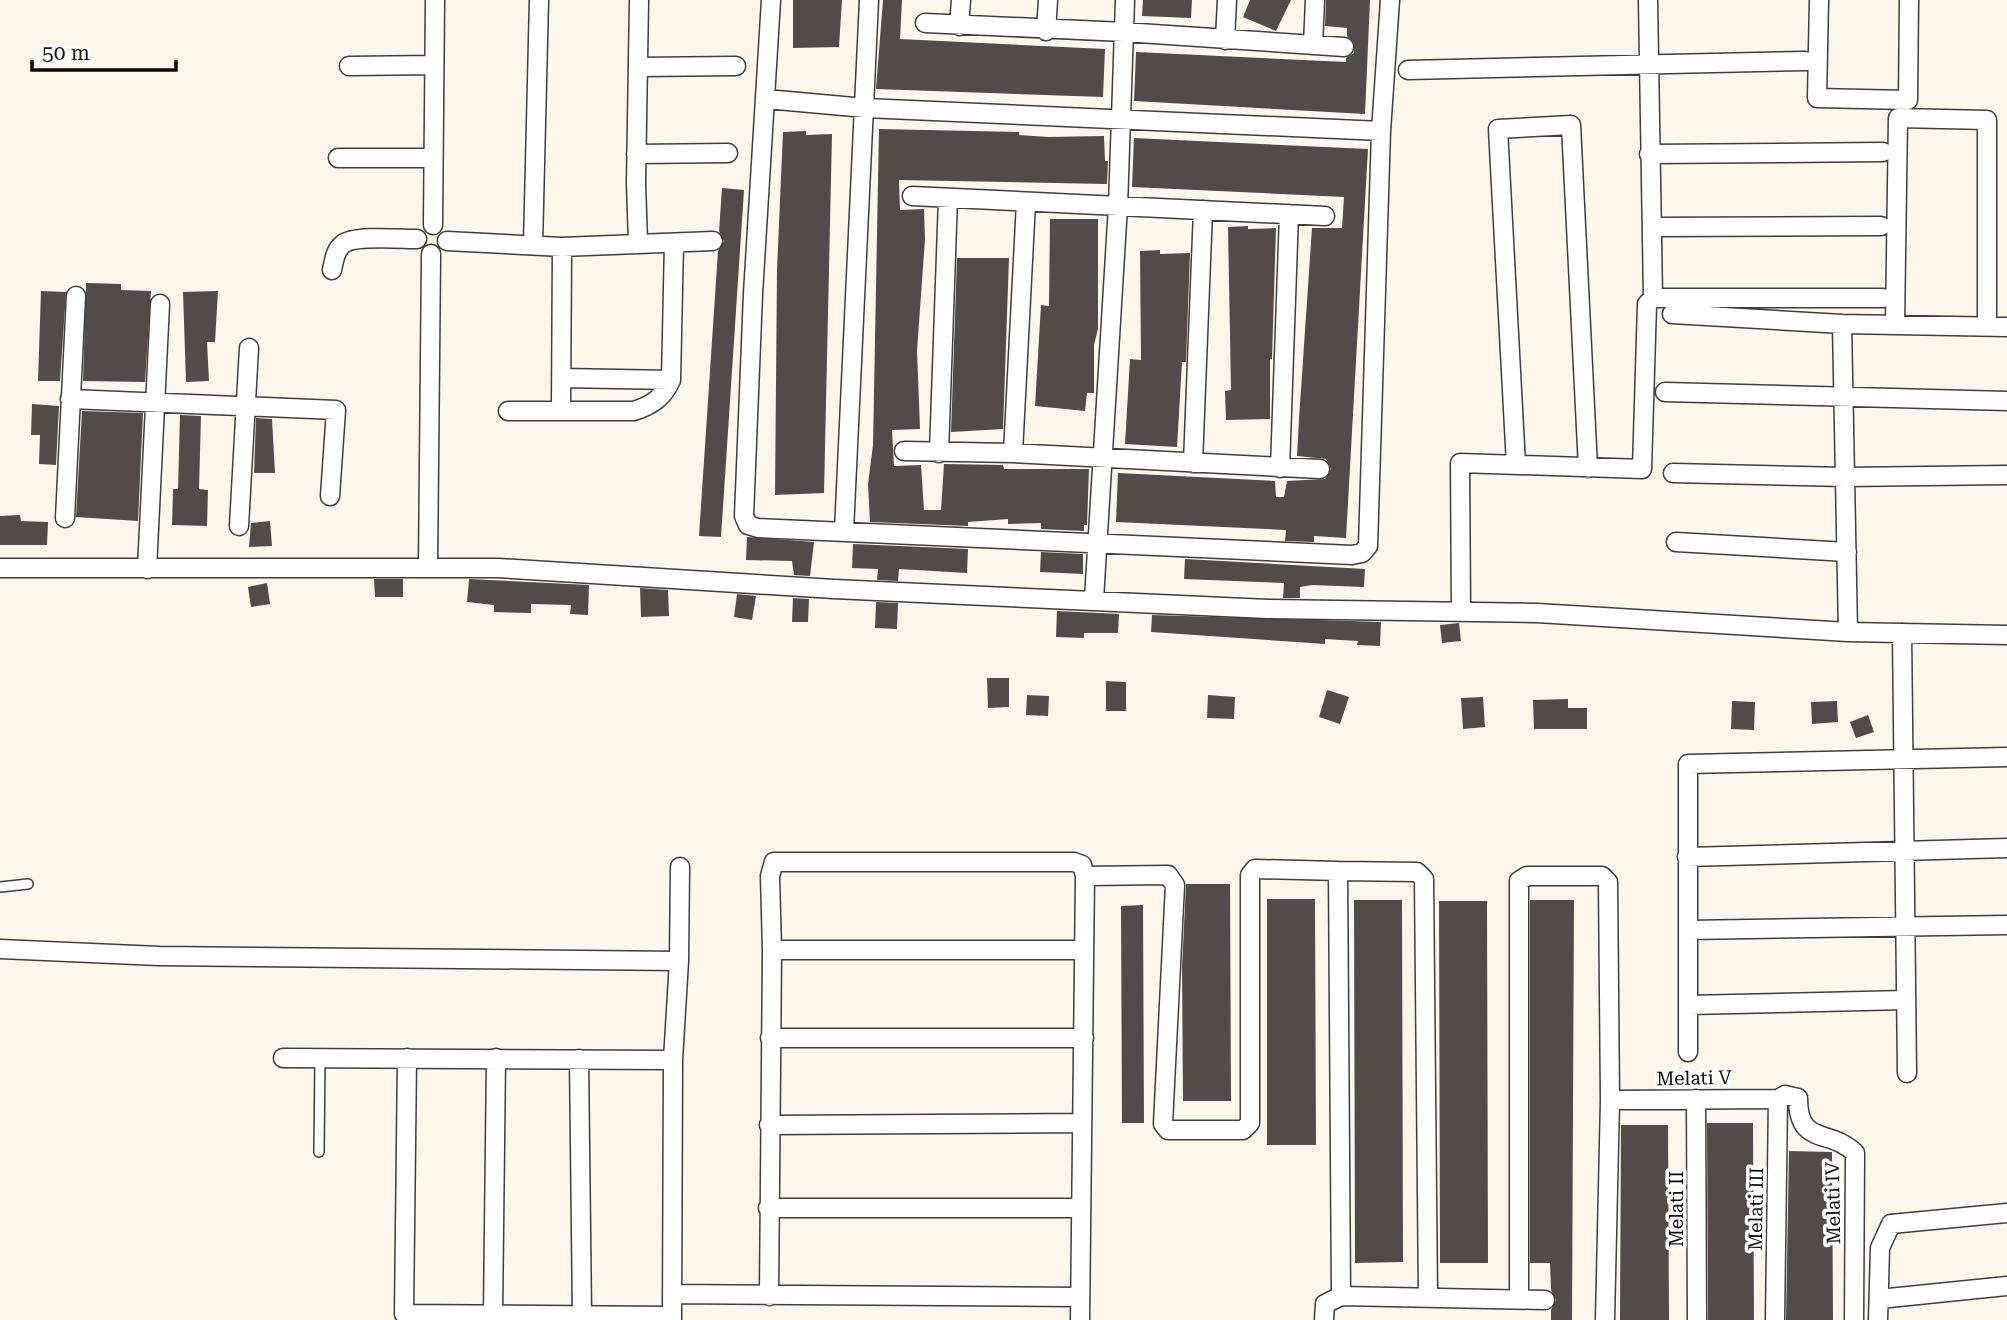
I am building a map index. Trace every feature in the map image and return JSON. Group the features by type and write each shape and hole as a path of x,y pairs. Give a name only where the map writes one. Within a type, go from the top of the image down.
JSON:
{"street":[{"path":"433,225 435,0"},
{"path":"533,245 538,0"},
{"path":"638,243 636,154 639,0"},
{"path":"771,0 753,294 744,516 748,525 758,528 1097,545 1352,555 1362,553 1368,546 1381,131 1390,0"},
{"path":"844,531 869,0"},
{"path":"959,26 961,0"},
{"path":"1046,31 1048,0"},
{"path":"1094,599 1118,206 1125,0"},
{"path":"1225,40 1227,0"},
{"path":"1313,45 1315,0"},
{"path":"1461,612 1461,463 1642,470 1647,304 1653,298 1648,0"},
{"path":"1819,0 1817,98 1908,100"},
{"path":"1895,325 1898,118 1908,100 1909,0"},
{"path":"925,23 1046,31 1124,32 1345,47"},
{"path":"1408,70 1805,61"},
{"path":"349,66 434,65"},
{"path":"638,67 736,66"},
{"path":"766,99 865,108 1120,117 1381,131"},
{"path":"1898,118 1987,120 1987,326"},
{"path":"1516,465 1498,129 1571,125 1588,468"},
{"path":"1650,154 1883,152"},
{"path":"636,154 727,153"},
{"path":"338,158 433,158"},
{"path":"912,196 1325,216"},
{"path":"939,453 948,198"},
{"path":"1013,453 1026,202"},
{"path":"1193,463 1203,210"},
{"path":"1280,468 1289,214"},
{"path":"417,239 425,226 433,225 440,228 447,241"},
{"path":"1653,227 1881,226"},
{"path":"417,239 424,252 431,254 439,253 447,241"},
{"path":"332,270 336,254 343,243 354,240 417,239"},
{"path":"447,241 562,247 713,241"},
{"path":"508,411 634,411 649,407 660,398 671,380 674,243"},
{"path":"561,411 562,247"},
{"path":"428,568 431,254"},
{"path":"65,518 76,296"},
{"path":"1653,298 1883,299"},
{"path":"147,569 153,402 160,304"},
{"path":"1672,314 1842,324 2007,327"},
{"path":"1842,324 1848,632"},
{"path":"239,527 248,348"},
{"path":"563,378 671,380"},
{"path":"1665,392 2007,401"},
{"path":"70,398 245,408 336,410 330,496"},
{"path":"904,451 1013,453 1320,469"},
{"path":"1673,473 1845,477 2007,475"},
{"path":"1676,542 1847,552"},
{"path":"0,568 553,570 834,589 1268,609 1537,614 1848,632 2007,635"},
{"path":"1902,633 1901,762 1907,1073"},
{"path":"1688,1052 1688,764 1901,762 2007,757"},
{"path":"1687,857 2007,848"},
{"path":"769,1296 772,950 769,876 774,862 1074,862 1082,865 1085,876 1080,1320"},
{"path":"407,1058 404,1317 493,1314 672,1318 673,1060 679,961 680,867"},
{"path":"1085,876 1168,875 1175,885 1163,1124 1168,1130 1243,1130 1250,1123 1250,875 1255,869 1417,872 1424,879 1428,1297"},
{"path":"1338,871 1341,1296"},
{"path":"1519,1297 1519,881 1522,877 1606,878 1610,1100 1605,1320"},
{"path":"1688,930 2007,925"},
{"path":"0,949 159,956 679,961"},
{"path":"772,950 1083,950"},
{"path":"1688,1004 1905,1000"},
{"path":"770,1038 1084,1038"},
{"path":"283,1058 673,1060"},
{"path":"493,1314 496,1058"},
{"path":"579,1059 582,1316"},
{"name":"Melati IV","path":"1778,1099 1785,1095 1798,1098 1800,1122 1808,1131 1855,1153 1854,1320"},
{"name":"Melati II","path":"1696,1099 1697,1320"},
{"name":"Melati V","path":"1610,1100 1778,1099"},
{"name":"Melati III","path":"1776,1320 1778,1099"},
{"path":"769,1125 1082,1123"},
{"path":"768,1208 1080,1208"},
{"path":"1878,1320 1880,1248 1891,1224 2007,1213"},
{"path":"1879,1298 2007,1286"},
{"path":"672,1294 1079,1297"},
{"path":"1324,1320 1325,1304 1341,1296 1519,1297 1545,1300"}],"lane":[{"path":"0,887 28,884"},
{"path":"320,1058 320,1152"}],"building":[{"path":"793,0 842,0 839,47 793,48"},
{"path":"883,0 902,0 900,39 1105,49 1103,97 876,89"},
{"path":"1143,0 1192,0 1191,18 1142,16"},
{"path":"1250,0 1291,0 1276,31 1243,17"},
{"path":"1326,0 1370,0 1365,114 1134,101 1136,52 1346,62 1346,58 1354,53 1354,43 1347,36 1347,28 1325,26"},
{"path":"879,129 1019,132 1019,135 1048,137 1104,136 1105,161 1108,161 1107,184 899,180 900,210 924,209 925,239 917,351 920,429 892,430 894,466 921,465 924,510 941,510 944,464 1003,465 1004,469 1089,469 1087,525 1084,525 1084,531 1041,529 1041,523 1008,524 1008,519 968,522 968,526 870,522 868,484 873,445"},
{"path":"806,131 806,135 832,134 824,493 775,495 777,270 783,132"},
{"path":"1134,138 1368,149 1346,538 1314,536 1314,542 1285,541 1286,530 1116,522 1118,473 1275,481 1276,497 1284,497 1287,481 1325,479 1331,469 1326,459 1297,456 1299,419 1312,228 1342,228 1344,197 1132,187"},
{"path":"722,188 744,190 721,537 699,536 718,251 724,241 719,231"},
{"path":"1050,219 1098,219 1098,329 1094,345 1094,393 1087,393 1085,411 1035,406 1041,305 1049,306"},
{"path":"1248,226 1248,229 1276,228 1270,419 1226,420 1225,391 1231,390 1228,227"},
{"path":"1160,250 1160,254 1190,253 1186,362 1182,362 1177,447 1125,444 1130,359 1141,360 1140,251"},
{"path":"957,258 1009,258 1003,429 951,432"},
{"path":"86,283 121,284 121,290 151,291 145,382 83,381"},
{"path":"41,291 66,292 60,381 38,381"},
{"path":"218,291 215,342 207,342 209,381 186,382 183,292"},
{"path":"32,404 59,406 56,465 39,464 40,435 31,435"},
{"path":"82,411 143,413 138,521 76,517"},
{"path":"180,415 201,416 199,489 208,490 207,526 172,525 173,489 178,489"},
{"path":"256,418 272,419 275,473 254,473"},
{"path":"20,515 21,521 48,522 47,545 0,545 0,516"},
{"path":"270,521 272,546 249,547 251,523"},
{"path":"747,537 814,542 810,576 794,575 792,561 746,560"},
{"path":"853,544 968,549 967,573 899,569 898,581 877,580 878,569 852,568"},
{"path":"1041,552 1083,554 1083,574 1040,572"},
{"path":"1185,559 1365,569 1364,587 1312,585 1300,587 1300,598 1283,598 1284,583 1184,579"},
{"path":"374,579 403,579 403,597 375,597"},
{"path":"469,579 589,585 588,615 570,614 571,605 531,604 531,613 494,612 494,605 467,602"},
{"path":"267,583 270,604 251,607 248,587"},
{"path":"640,588 668,590 669,616 641,617"},
{"path":"737,594 756,596 752,620 734,617"},
{"path":"793,598 809,599 808,622 792,622"},
{"path":"876,602 898,603 897,629 875,628"},
{"path":"1057,611 1119,614 1118,633 1084,633 1084,638 1056,637"},
{"path":"1152,615 1381,622 1380,646 1357,645 1358,641 1325,639 1325,644 1151,632"},
{"path":"1459,623 1461,641 1442,643 1440,625"},
{"path":"987,678 1009,678 1009,707 988,708"},
{"path":"1106,681 1126,682 1126,711 1106,711"},
{"path":"1327,690 1349,697 1340,724 1319,717"},
{"path":"1027,695 1049,696 1048,716 1026,715"},
{"path":"1208,695 1235,697 1234,719 1207,718"},
{"path":"1483,697 1485,727 1463,729 1461,698"},
{"path":"1568,699 1568,708 1587,708 1587,729 1534,729 1533,700"},
{"path":"1732,701 1755,702 1754,730 1731,729"},
{"path":"1837,701 1838,722 1812,724 1811,702"},
{"path":"1868,715 1874,732 1856,738 1850,722"},
{"path":"1186,884 1230,884 1231,1101 1183,1101 1182,968"},
{"path":"1267,899 1315,899 1316,1145 1267,1145"},
{"path":"1354,900 1402,900 1403,1262 1355,1263"},
{"path":"1530,900 1574,900 1572,1320 1551,1320 1551,1310 1556,1300 1551,1290 1550,1263 1530,1263"},
{"path":"1439,901 1487,901 1488,1263 1440,1263"},
{"path":"1143,905 1144,1123 1122,1123 1121,906"},
{"path":"1707,1123 1753,1123 1754,1320 1708,1320"},
{"path":"1621,1125 1668,1125 1669,1320 1620,1320"},
{"path":"1789,1151 1832,1152 1833,1320 1786,1320"}]}
